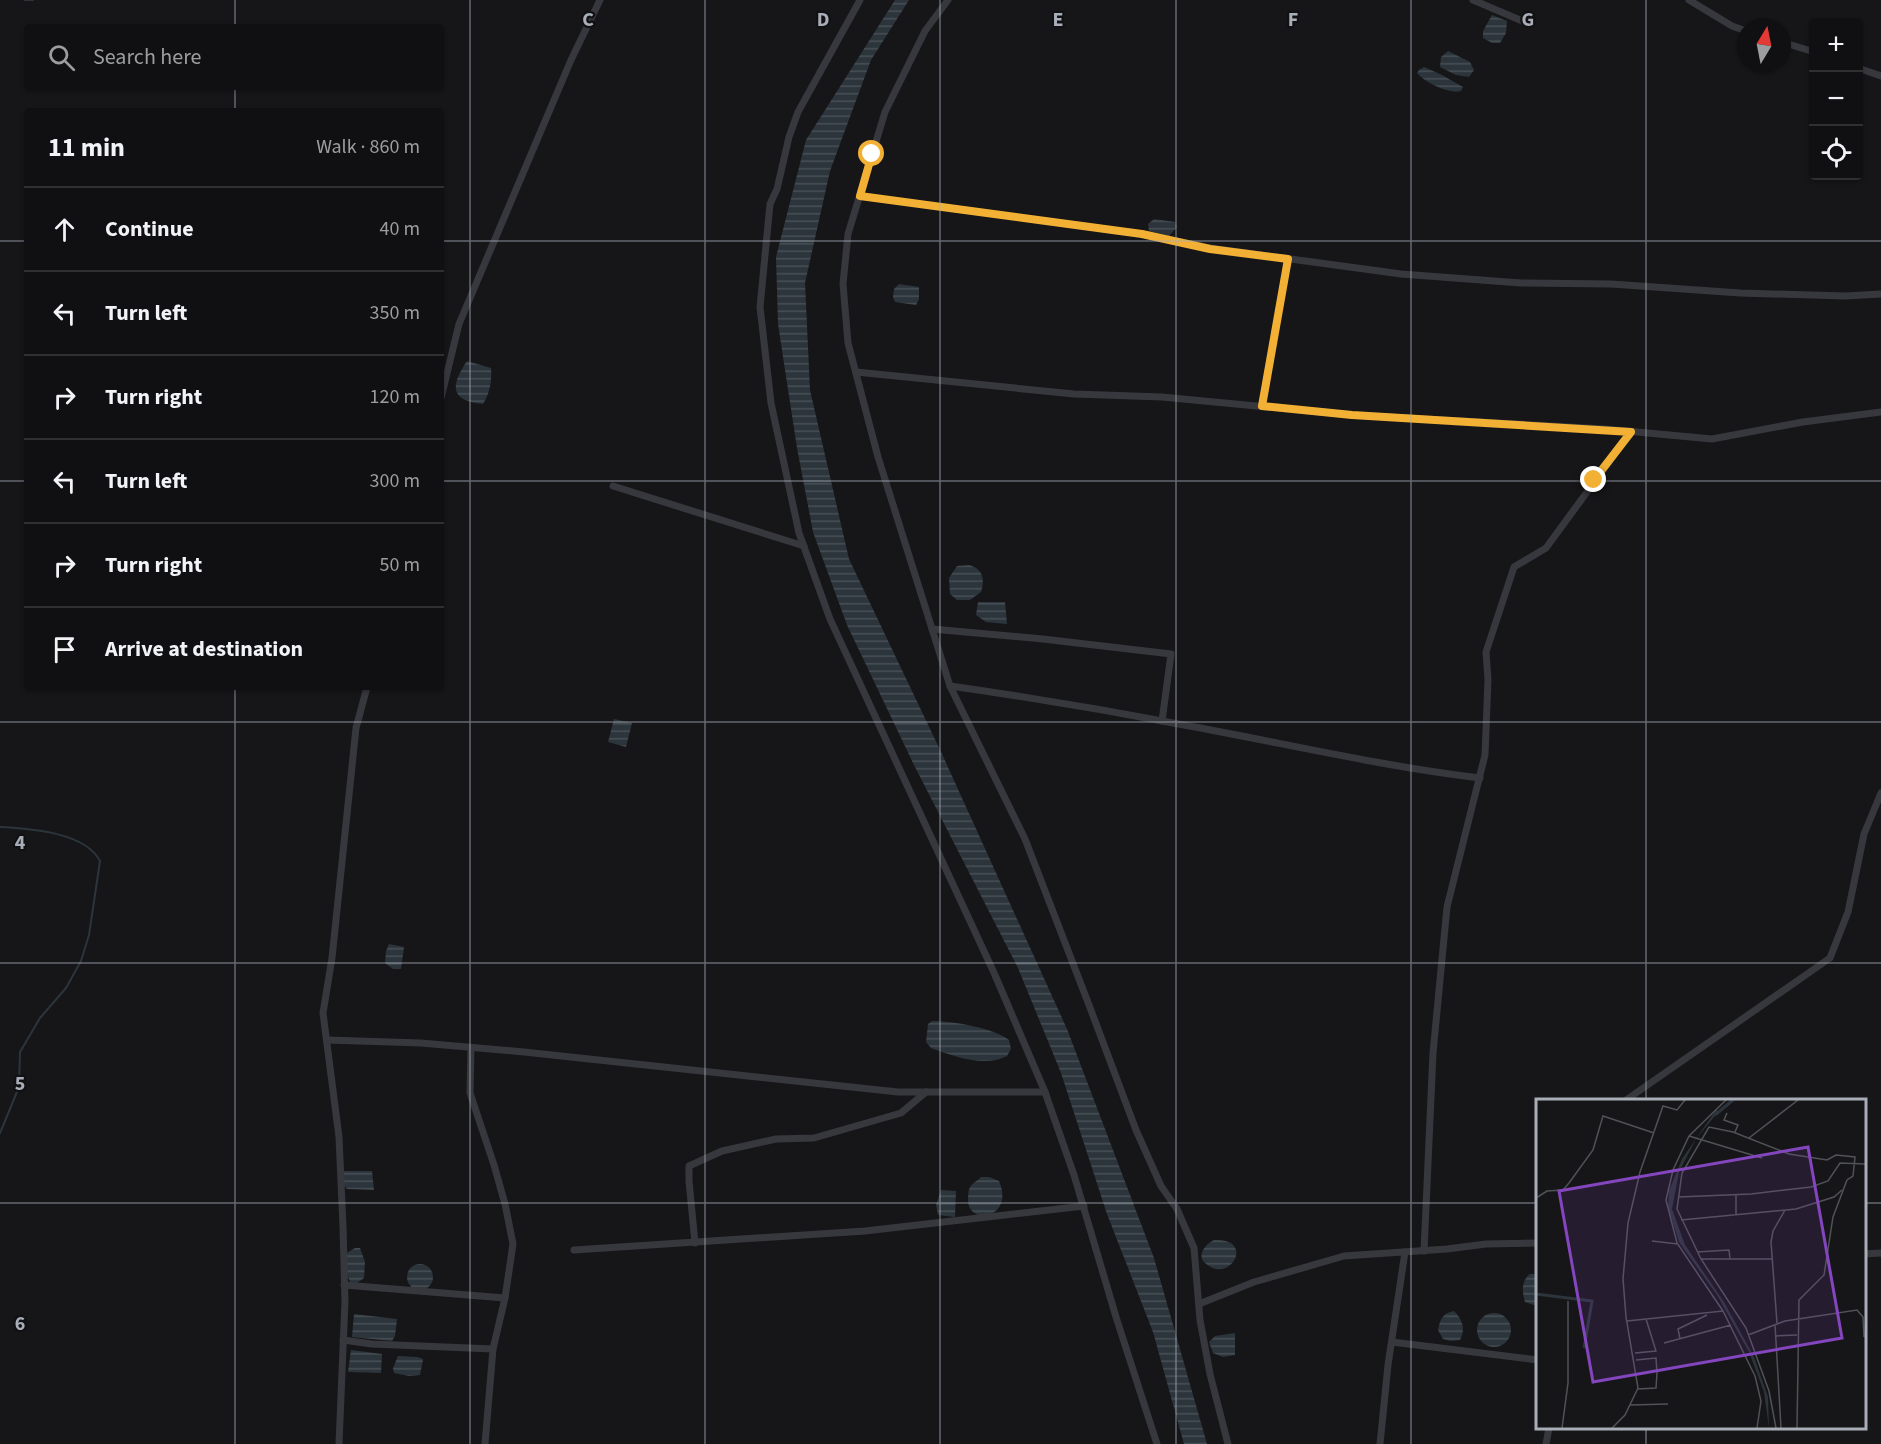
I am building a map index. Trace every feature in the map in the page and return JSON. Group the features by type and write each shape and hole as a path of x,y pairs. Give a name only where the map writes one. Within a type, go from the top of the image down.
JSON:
{"street":[{"path":"444,386 459,324 571,60 600,0"},
{"path":"860,0 798,111 789,137 777,189 770,204 760,307 771,403 799,533 830,619 995,975 1054,1111 1157,1444"},
{"path":"948,0 925,31 885,111 848,234 843,284 848,343 878,457 950,686 1025,839 1136,1130 1161,1186 1176,1209 1194,1248 1199,1304 1210,1374 1228,1444"},
{"path":"1473,0 1527,23"},
{"path":"1689,0 1737,28"},
{"path":"1791,45 1809,50"},
{"path":"1863,70 1881,76"},
{"path":"860,196 1142,234 1210,249 1401,274 1521,283 1611,284 1740,293 1834,296 1881,294"},
{"path":"1262,406 1288,259"},
{"path":"856,372 1074,394 1162,397 1352,415 1712,439 1803,422 1881,412"},
{"path":"1424,1251 1433,1053 1448,907 1485,755 1488,680 1485,652 1514,567 1546,548 1631,432"},
{"path":"613,486 804,546"},
{"path":"932,629 1171,654 1162,721"},
{"path":"950,686 1162,721 1411,770 1480,778"},
{"path":"339,1444 344,1285 339,1137 323,1013 332,958 356,728 366,690"},
{"path":"1629,1099 1830,958 1848,912 1864,834 1881,793"},
{"path":"327,1040 422,1043 898,1092 1045,1092"},
{"path":"471,1048 470,1094 496,1175 513,1244 505,1298 493,1349 485,1444"},
{"path":"695,1243 689,1167 722,1151 776,1139 814,1138 901,1113 926,1092"},
{"path":"574,1250 865,1232 1084,1206"},
{"path":"1199,1304 1254,1282 1344,1256 1486,1244 1536,1243"},
{"path":"1380,1444 1406,1252"},
{"path":"1866,1254 1881,1253"},
{"path":"344,1285 505,1298"},
{"path":"343,1340 372,1344 493,1349"},
{"path":"1392,1342 1536,1360"},
{"path":"1546,1444 1549,1429"}],"shaded area":[{"path":"895,0 909,0 871,60 830,171 805,283 810,390 849,559 942,754 1067,1029 1154,1258 1207,1444 1184,1444 1153,1332 1107,1214 1061,1073 1018,968 914,765 847,625 813,532 797,448 778,324 776,257 806,140"},
{"path":"1492,15 1507,21 1506,33 1500,43 1492,43 1483,38 1483,31"},
{"path":"1448,51 1470,62 1474,70 1469,77 1456,75 1440,67 1441,57"},
{"path":"1424,67 1463,87 1461,91 1444,89 1426,80 1417,73"},
{"path":"1154,219 1175,222 1177,227 1169,236 1149,231 1148,224"},
{"path":"899,284 919,287 919,299 916,305 895,302 894,289"},
{"path":"467,361 491,368 490,386 483,404 464,400 456,391 458,378"},
{"path":"969,565 982,575 981,592 970,600 957,600 950,594 949,578 957,566"},
{"path":"978,602 1005,602 1007,624 986,622 976,615"},
{"path":"614,719 632,723 626,747 608,742"},
{"path":"389,944 404,947 401,969 393,969 385,963"},
{"path":"932,1021 950,1022 993,1032 1009,1040 1011,1049 1007,1056 979,1061 931,1048 926,1042 928,1024"},
{"path":"343,1171 372,1171 374,1190 347,1189 341,1182"},
{"path":"981,1177 999,1181 1002,1193 1001,1203 997,1210 983,1216 971,1209 968,1201 970,1187"},
{"path":"941,1190 956,1191 955,1217 938,1215 936,1205"},
{"path":"1214,1240 1227,1241 1234,1246 1236,1252 1235,1259 1223,1269 1214,1269 1201,1257 1205,1247"},
{"path":"355,1248 360,1248 365,1262 364,1278 357,1283 350,1282 345,1254"},
{"path":"420,1264 429,1268 433,1277 429,1286 420,1290 411,1286 407,1277 411,1268"},
{"path":"1530,1274 1536,1274 1536,1306 1525,1302 1523,1291"},
{"path":"1454,1311 1461,1321 1463,1332 1460,1340 1451,1341 1443,1339 1438,1330 1443,1317"},
{"path":"1494,1313 1506,1318 1511,1330 1506,1342 1494,1347 1482,1342 1477,1330 1482,1318"},
{"path":"354,1314 397,1319 395,1336 392,1341 352,1337"},
{"path":"1235,1333 1235,1355 1223,1357 1213,1353 1209,1342 1215,1336"},
{"path":"351,1350 382,1354 381,1373 348,1372"},
{"path":"398,1356 423,1359 420,1375 409,1376 394,1373 393,1368"}],"waterway":[{"path":"25,0 33,0"},
{"path":"0,827 41,831 70,838 93,851 100,861 89,935 81,961 66,988 40,1018 20,1052 19,1087 0,1133"}],"route":[{"path":"872,154 860,196 1142,234 1210,249 1288,259 1262,406 1460,423 1631,432 1594,480"}]}
